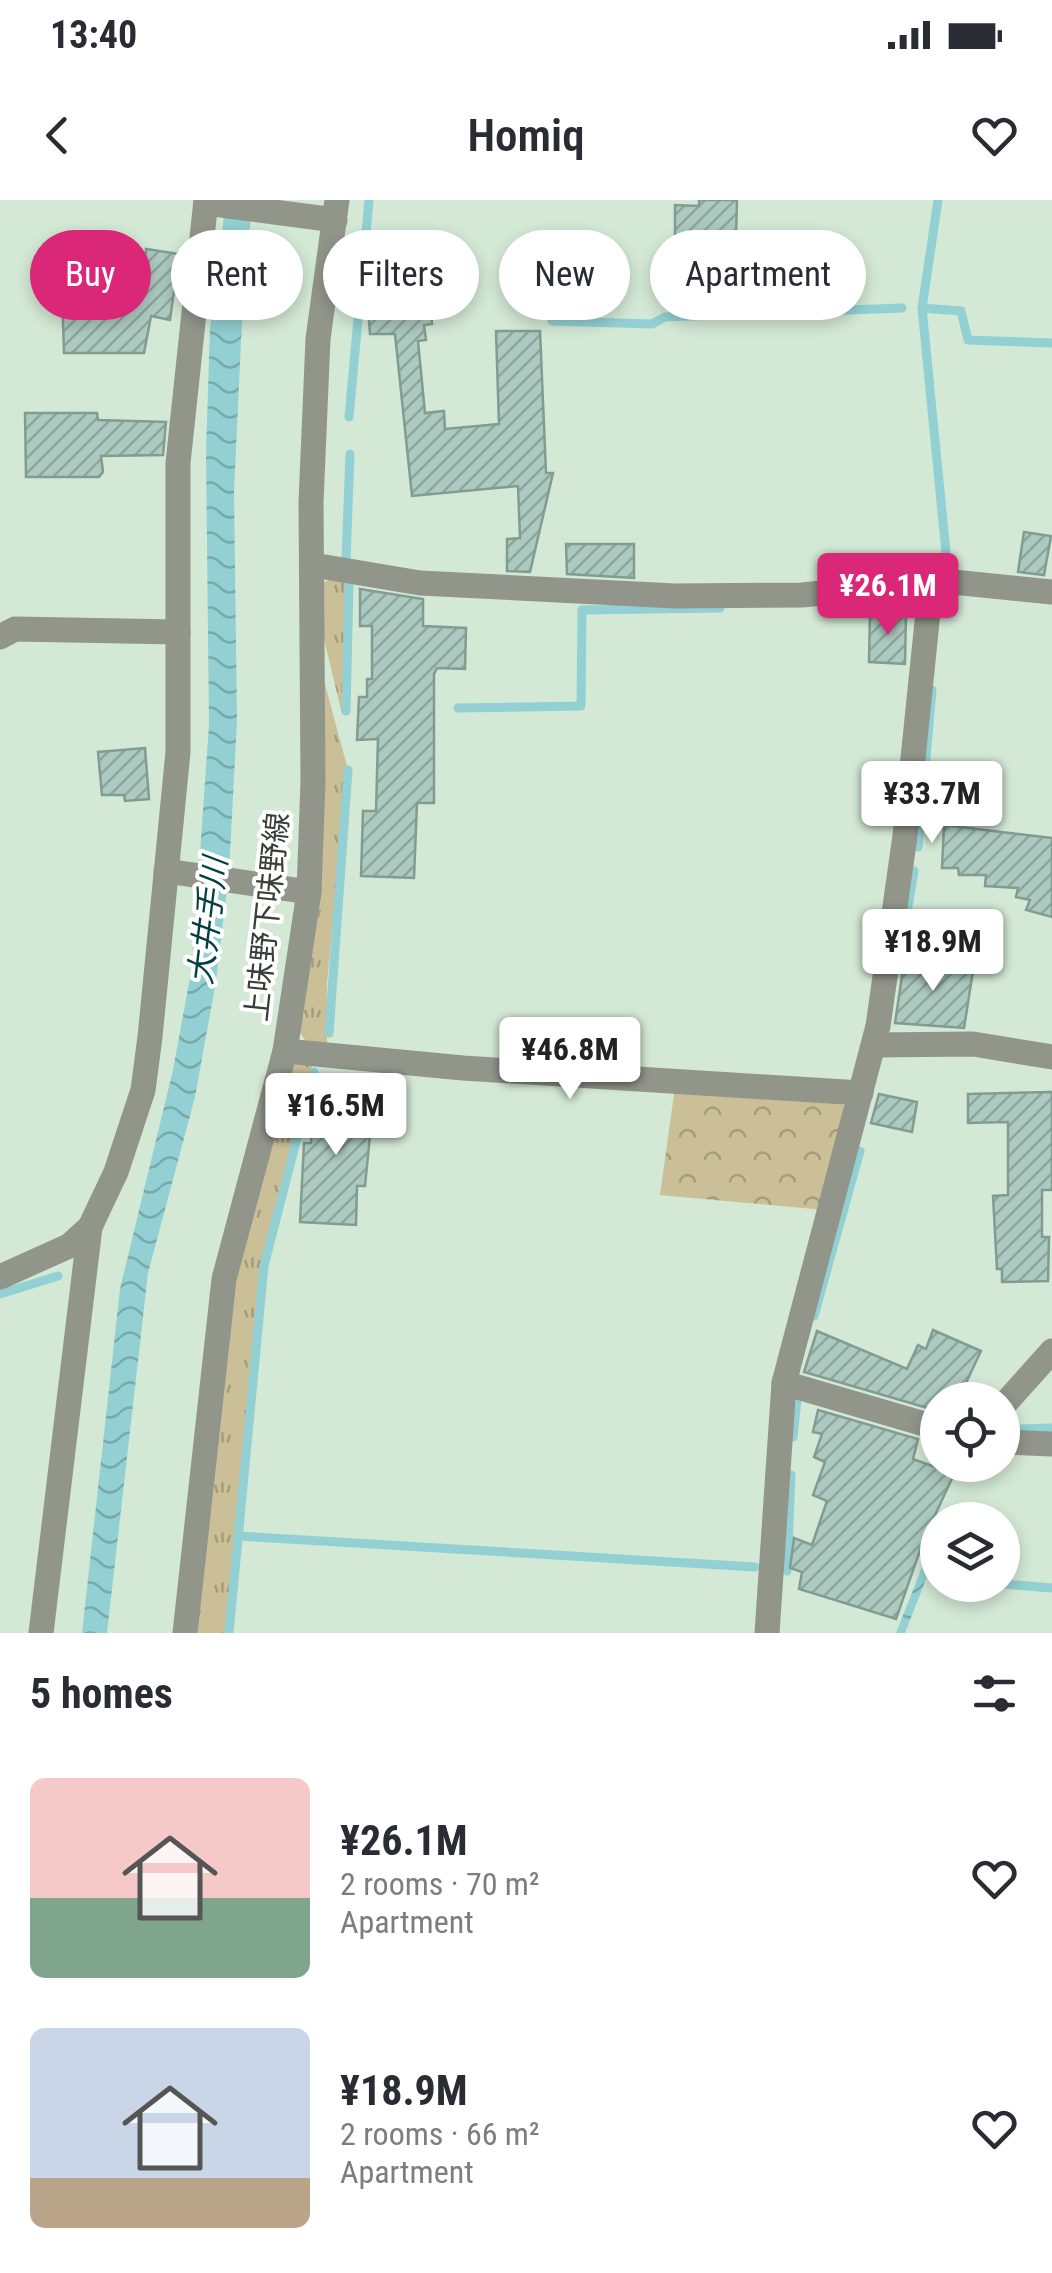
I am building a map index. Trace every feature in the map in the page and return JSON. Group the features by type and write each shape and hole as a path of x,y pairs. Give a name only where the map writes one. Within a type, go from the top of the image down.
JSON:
{"street":[{"path":"41,1633 90,1227 116,1172 142,1090 172,872 178,752 178,462 209,203 329,212"},
{"name":"上味野下味野線","path":"185,1633 224,1279 285,1051 303,891 318,339 329,212"},
{"path":"313,565 420,583 675,596 802,595 930,583 1052,592"},
{"path":"767,1633 784,1383 874,1046 905,836 930,583"},
{"path":"0,638 15,629 178,632"},
{"path":"172,872 303,891"},
{"path":"874,1046 973,1044 1052,1057"},
{"path":"285,1051 463,1068 861,1093"},
{"path":"0,1277 69,1246 90,1227"},
{"path":"1020,1386 1052,1351"},
{"path":"784,1383 920,1423"},
{"path":"1020,1443 1052,1444"}],"green space":[{"path":"347,573 342,714 318,614 324,582"},
{"path":"320,666 347,766 327,984 327,1054 308,1044 296,1027"},
{"path":"313,1061 261,1266 225,1633 191,1633 231,1283 290,1069 298,1062"},
{"path":"675,1087 834,1099 843,1105 846,1116 825,1210 660,1195"}],"water":[{"path":"226,200 253,200 250,230 222,230"},
{"name":"大井手川","path":"211,320 242,320 234,491 237,720 229,872 216,981 195,1097 148,1273 107,1633 82,1633 120,1289 173,1070 192,967 209,725 206,453"},
{"path":"920,1572 920,1595 905,1633 896,1633"}],"building":[{"path":"699,200 737,200 736,230 675,230 675,205 699,206"},
{"path":"151,250 171,253 170,320 151,316"},
{"path":"63,320 150,320 144,353 64,353"},
{"path":"369,320 432,320 432,324 424,325 426,340 418,341 425,413 444,411 445,429 499,424 496,331 540,331 546,473 553,473 530,572 507,571 507,539 520,538 518,486 412,496 395,334 370,334"},
{"path":"25,413 97,413 98,420 166,422 163,455 101,456 103,472 99,477 26,477"},
{"path":"1024,532 1051,536 1044,575 1018,572"},
{"path":"566,544 634,544 634,578 567,574"},
{"path":"360,589 423,599 423,626 466,628 465,669 437,668 434,674 434,803 417,803 414,878 361,876 363,811 376,811 378,739 357,740 359,697 367,697 367,679 372,679 372,626 360,626"},
{"path":"870,612 906,614 905,664 869,662"},
{"path":"145,748 149,799 125,801 124,795 102,795 98,752"},
{"path":"944,825 1052,838 1052,917 1026,910 1030,900 1016,897 1018,888 985,886 986,875 959,875 958,868 942,868"},
{"path":"905,956 973,971 964,1028 895,1023"},
{"path":"1052,1092 1052,1190 1042,1190 1042,1237 1049,1237 1048,1281 1002,1282 1002,1269 997,1269 993,1196 1008,1195 1008,1122 968,1123 968,1094"},
{"path":"313,1094 374,1095 365,1186 357,1186 356,1225 300,1222 304,1143 311,1143"},
{"path":"879,1094 917,1102 912,1132 871,1123"},
{"path":"933,1330 981,1351 966,1382 920,1382 920,1406 804,1372 817,1331 907,1369 918,1345 926,1349"},
{"path":"818,1410 918,1439 913,1459 920,1462 920,1482 950,1482 941,1502 920,1502 920,1550 896,1619 799,1589 802,1572 790,1568 794,1538 812,1545 827,1501 813,1495 825,1462 814,1457 822,1434 813,1432"}],"waterway":[{"path":"349,417 369,200"},
{"path":"938,200 922,308 948,573"},
{"path":"552,321 652,324 665,317 902,308"},
{"path":"922,308 961,311 968,340 1052,343"},
{"path":"346,560 350,454"},
{"path":"346,711 349,584"},
{"path":"458,708 581,706 582,610 720,608"},
{"path":"918,847 932,690"},
{"path":"329,1033 348,770"},
{"path":"907,912 914,871"},
{"path":"229,1633 264,1266 314,1072"},
{"path":"814,1316 860,1151"},
{"path":"0,1294 58,1276"},
{"path":"793,1437 797,1400"},
{"path":"1020,1429 1052,1428"},
{"path":"787,1571 791,1475"},
{"path":"239,1536 755,1567"},
{"path":"1020,1585 1052,1588"}]}
